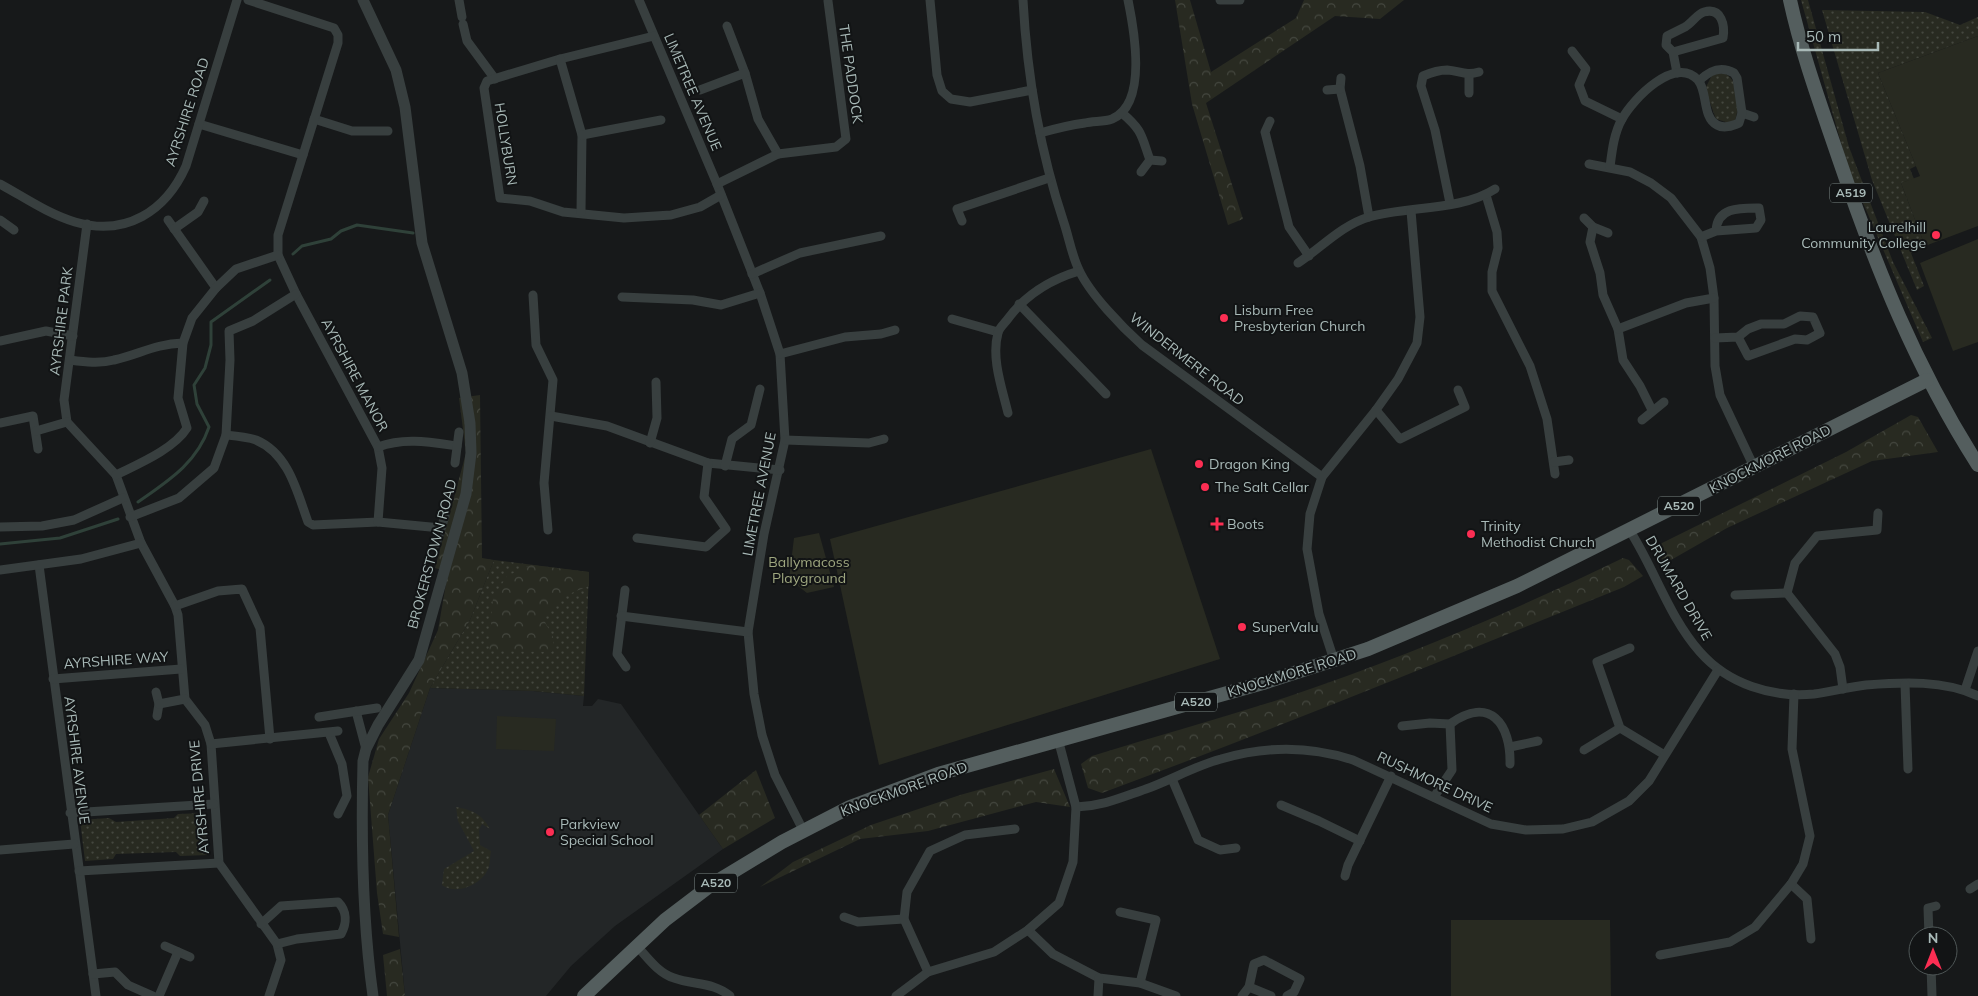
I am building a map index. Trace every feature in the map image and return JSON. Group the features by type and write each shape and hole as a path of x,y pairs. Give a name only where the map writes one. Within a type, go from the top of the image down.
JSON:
{"main road":[{"name":"A519","path":"1790,0 1801,48 1868,244 1927,380 1978,465"},
{"name":"KNOCKMORE ROAD","path":"584,996 636,945 665,920 712,885 802,830 850,808 938,774 1208,699 1334,660 1454,614 1630,531 1927,380"}],"street":[{"name":"AYRSHIRE ROAD","path":"0,184 48,211 87,224 107,225 128,222 144,216 159,206 178,182 199,124 237,0"},
{"path":"36,431 67,422 116,475 148,459 182,435 187,428 178,398 183,344 192,318 216,288 236,269 278,256 278,236 338,35 334,28 248,0"},
{"name":"BROKERSTOWN ROAD","path":"364,0 396,70 405,107 422,243 462,373 470,423 471,453 466,494 419,660 378,725 366,748 363,761 361,866 366,948 373,996"},
{"path":"459,0 467,41 495,79 560,59 654,36"},
{"name":"LIMETREE AVENUE","path":"639,0 717,184 760,293 780,354 785,440 780,470 764,534 748,632 754,694 762,735 775,775 802,830"},
{"path":"930,0 936,75 942,91 951,99 970,102 1032,90"},
{"name":"WINDERMERE ROAD","path":"1023,0 1032,90 1049,178 1079,271 1116,322 1142,345 1322,477"},
{"path":"1040,133 1083,123 1111,120 1122,113 1134,85 1136,45 1128,0"},
{"path":"1220,0 1240,0"},
{"name":"THE PADDOCK","path":"717,184 778,154 836,147 846,139 828,1"},
{"path":"1673,52 1722,38 1725,27 1722,19 1718,14 1709,11 1702,12 1687,26 1667,36 1666,45 1673,52 1676,73"},
{"path":"727,26 745,74 758,119 778,154"},
{"path":"1572,51 1586,69 1579,85 1585,101 1622,119"},
{"path":"560,59 582,135 581,212"},
{"path":"1610,167 1614,141 1622,119 1640,96 1655,83 1676,73 1688,74 1699,81 1710,120 1718,126 1731,127 1738,123 1742,113 1737,78 1734,73 1718,69 1708,73 1699,81"},
{"path":"1450,203 1435,130 1421,86 1423,76 1432,72 1447,70 1469,76 1479,72"},
{"path":"700,90 745,74"},
{"path":"1469,76 1469,93"},
{"path":"1341,78 1340,89 1360,166 1369,217"},
{"name":"HOLLYBURN","path":"495,79 487,81 484,88 500,198 530,201 563,212 581,212 624,218 671,215 700,207 721,195"},
{"path":"1327,90 1340,89"},
{"path":"1122,113 1137,126 1143,136 1150,160"},
{"path":"1742,113 1754,117"},
{"path":"314,119 352,131 388,131"},
{"path":"582,135 661,120"},
{"path":"1270,121 1260,131 1289,227 1309,256"},
{"path":"199,124 303,155"},
{"path":"1150,160 1162,162"},
{"path":"1141,172 1150,160"},
{"path":"1589,164 1630,172 1651,183 1670,198 1701,237 1710,268 1714,298 1715,366 1720,396 1754,467"},
{"path":"962,222 957,209 1049,178"},
{"path":"1298,262 1309,256 1343,228 1369,217 1473,200 1495,189"},
{"path":"1486,195 1497,232 1498,248 1492,272 1492,291 1530,366 1548,419 1555,474"},
{"path":"174,229 198,212 204,202"},
{"path":"1701,237 1716,231 1756,228 1761,220 1759,208 1734,208 1726,212 1716,222 1716,231"},
{"path":"1334,660 1319,614 1307,549 1310,514 1322,477 1376,410 1398,379 1417,344 1420,308 1411,211"},
{"path":"1584,218 1594,227 1608,233"},
{"path":"168,220 216,288"},
{"name":"AYRSHIRE PARK","path":"67,422 64,400 87,224"},
{"path":"2,225 14,230"},
{"path":"1594,227 1590,242 1600,273 1604,295 1618,329 1622,360 1640,386 1652,410"},
{"path":"752,274 800,253 881,236"},
{"name":"AYRSHIRE MANOR","path":"278,256 296,294 378,447 382,468 378,522"},
{"path":"1008,413 996,362 998,332 1019,304 1041,287 1061,276 1079,271"},
{"path":"622,297 693,300 721,304 760,293"},
{"path":"130,517 179,498 214,468 226,435 230,360 229,331 253,321 296,294"},
{"path":"533,296 536,344 553,380 544,483 548,530"},
{"path":"1618,329 1686,303 1714,298"},
{"path":"1019,304 1106,394"},
{"path":"1715,338 1738,337 1748,329 1761,324 1784,324 1800,316 1812,317 1820,333 1807,340 1795,339 1748,356 1738,337"},
{"path":"952,319 998,332"},
{"path":"780,354 845,337 881,334 895,330"},
{"path":"0,341 46,331 73,336"},
{"path":"70,360 100,362 114,360 163,344 183,344"},
{"path":"650,443 657,418 656,382"},
{"path":"725,466 732,439 751,425 760,389"},
{"path":"1376,410 1400,439 1464,407 1458,390"},
{"path":"1642,420 1664,402"},
{"path":"0,423 33,416 38,449"},
{"path":"551,416 608,426 708,464 780,470"},
{"path":"455,463 459,432"},
{"path":"226,435 255,440 271,448 284,461 308,522 313,526 378,522 441,528"},
{"path":"785,440 869,443 884,439"},
{"path":"378,447 394,441 415,441 457,446"},
{"path":"1554,462 1569,460"},
{"path":"637,538 706,547 726,529 704,497 708,464"},
{"name":"AYRSHIRE DRIVE","path":"116,475 141,543 178,615 185,699 205,726 210,744 219,863 277,944"},
{"path":"0,527 42,526 74,520 123,498"},
{"path":"1787,592 1795,563 1817,536 1878,530 1878,513"},
{"path":"436,544 445,516"},
{"name":"DRUMARD DRIVE","path":"1630,531 1676,617 1700,652 1718,670 1736,680 1762,691 1794,694 1813,694 1866,685 1905,684 1952,686 1978,696"},
{"path":"0,570 81,559 141,543"},
{"name":"AYRSHIRE AVENUE","path":"38,565 74,844 96,996"},
{"path":"175,606 218,591 242,589 260,628 270,739"},
{"path":"625,590 617,654 626,667"},
{"path":"1735,595 1787,592"},
{"path":"1787,592 1835,654 1840,667 1843,689"},
{"path":"621,616 748,632"},
{"path":"1630,648 1597,662 1620,728 1663,754"},
{"path":"1965,690 1978,651"},
{"name":"AYRSHIRE WAY","path":"53,679 181,669"},
{"name":"RUSHMORE DRIVE","path":"1076,807 1098,806 1220,759 1281,749 1329,753 1391,776 1491,824 1526,830 1563,829 1592,822 1629,801 1649,780 1663,754 1718,670"},
{"path":"1905,684 1908,769"},
{"path":"156,692 159,704 157,716"},
{"path":"1660,955 1730,942 1755,927 1791,884 1804,864 1810,836 1792,748 1794,694"},
{"path":"159,704 185,699"},
{"path":"319,717 377,708"},
{"path":"356,711 366,748"},
{"path":"1402,726 1430,723 1450,724 1461,717 1478,712 1492,714 1503,724 1510,746 1510,764"},
{"path":"1434,797 1452,770 1450,724"},
{"path":"1584,750 1620,728"},
{"path":"210,744 334,732 347,796 338,814"},
{"path":"896,996 928,972 994,952 1028,930 1059,903 1073,862 1076,807 1058,740"},
{"path":"1510,746 1538,741"},
{"path":"1345,876 1391,776"},
{"path":"1172,779 1198,840 1220,850 1236,848"},
{"path":"70,813 214,804"},
{"path":"1281,805 1319,821 1360,842"},
{"path":"928,972 904,919 907,892 930,851 966,835 1015,829"},
{"path":"0,850 74,844"},
{"path":"78,871 219,863"},
{"path":"1791,884 1807,899 1811,939"},
{"path":"1970,889 1978,884"},
{"path":"261,924 281,906 338,902 344,908 345,926 341,934 297,939 277,944 281,960 269,996"},
{"path":"1929,926 1928,908 1936,906"},
{"path":"1120,912 1156,920 1140,982"},
{"path":"844,917 858,922 904,919"},
{"path":"1028,930 1053,954 1099,978 1140,982 1176,996"},
{"path":"636,945 660,971 674,978 712,986 730,996"},
{"path":"165,946 190,957"},
{"path":"159,996 178,952"},
{"path":"1242,996 1249,987 1254,964 1264,960 1300,979 1294,992 1288,996"},
{"path":"93,974 115,972 128,985 153,996"},
{"path":"1931,976 1932,996"},
{"path":"1098,996 1099,978"},
{"path":"1249,987 1271,996"}],"shaded area":[{"name":"Parkview Special School","path":"430,688 533,691 584,696 583,706 592,706 598,699 621,704 723,849 615,926 571,966 546,996 405,996 388,815"}],"green space":[{"path":"1175,0 1190,0 1211,72 1296,18 1304,0 1404,0 1380,19 1335,16 1206,103 1243,219 1228,225 1192,104"},
{"path":"1801,0 1808,0 1849,147 1893,262 1932,338 1923,342 1848,168"},
{"path":"1822,10 1925,12 1960,25 1978,17 1978,36 1878,73 1916,166 1910,169 1914,179 1901,183 1925,246 1911,253 1924,286 1917,290 1872,180"},
{"path":"1978,36 1978,226 1925,246 1901,183 1920,176 1878,73"},
{"path":"1718,73 1726,74 1734,83 1736,89 1737,115 1735,120 1729,123 1716,119 1705,89 1712,75"},
{"path":"1978,239 1978,342 1953,351 1920,263"},
{"path":"480,395 482,558 494,560 470,620 430,688 388,815 399,937 383,934 377,893 368,777 379,739 409,693 438,630 448,572 435,568 466,453 459,398"},
{"path":"1911,415 1918,417 1938,452 1872,461 1727,528 1664,564 1657,548 1662,543 1846,452"},
{"path":"1151,449 1220,659 879,765 830,539"},
{"name":"Ballymacoss Playground","path":"819,533 834,587 807,593 789,579 794,538"},
{"path":"1623,558 1629,560 1643,576 1624,587 1364,692 1102,793 1088,788 1081,764 1092,756 1263,705 1373,666 1541,597"},
{"path":"494,560 589,572 584,696 533,691 430,688 470,620"},
{"path":"531,565 589,572 589,586 562,598 547,613 544,620 554,639 552,652 489,651 493,598 507,576"},
{"path":"497,716 556,719 554,751 496,749"},
{"path":"1054,769 1070,807 1036,802 928,831 860,839 760,887 793,862 871,825 960,795"},
{"path":"756,770 775,818 723,849 699,815"},
{"path":"456,807 472,811 480,816 490,829 482,824 479,830 480,845 491,851 489,867 481,879 462,889 448,888 442,885 444,869 474,851 458,821"},
{"path":"204,813 208,855 180,856 176,852 116,854 113,859 85,861 80,820 109,818 116,822 174,818 178,814"},
{"path":"1451,920 1610,920 1611,996 1451,996"},
{"path":"400,949 405,996 387,996 383,955"}],"waterway":[{"path":"293,254 302,246 331,239 341,231 357,225 413,233"},
{"path":"138,502 180,470 204,440 209,427 197,404 194,385 205,368 211,345 211,322 270,280"},
{"path":"0,544 60,538 118,519"}],"place":[{"name":"Laurelhill Community College","path":"1936,235"},
{"name":"Lisburn Free Presbyterian Church","path":"1224,318"},
{"name":"Dragon King","path":"1199,464"},
{"name":"The Salt Cellar","path":"1205,487"},
{"name":"Boots","path":"1217,524"},
{"name":"Trinity Methodist Church","path":"1471,534"},
{"name":"SuperValu","path":"1242,627"},
{"name":"Parkview Special School","path":"550,832"}]}
